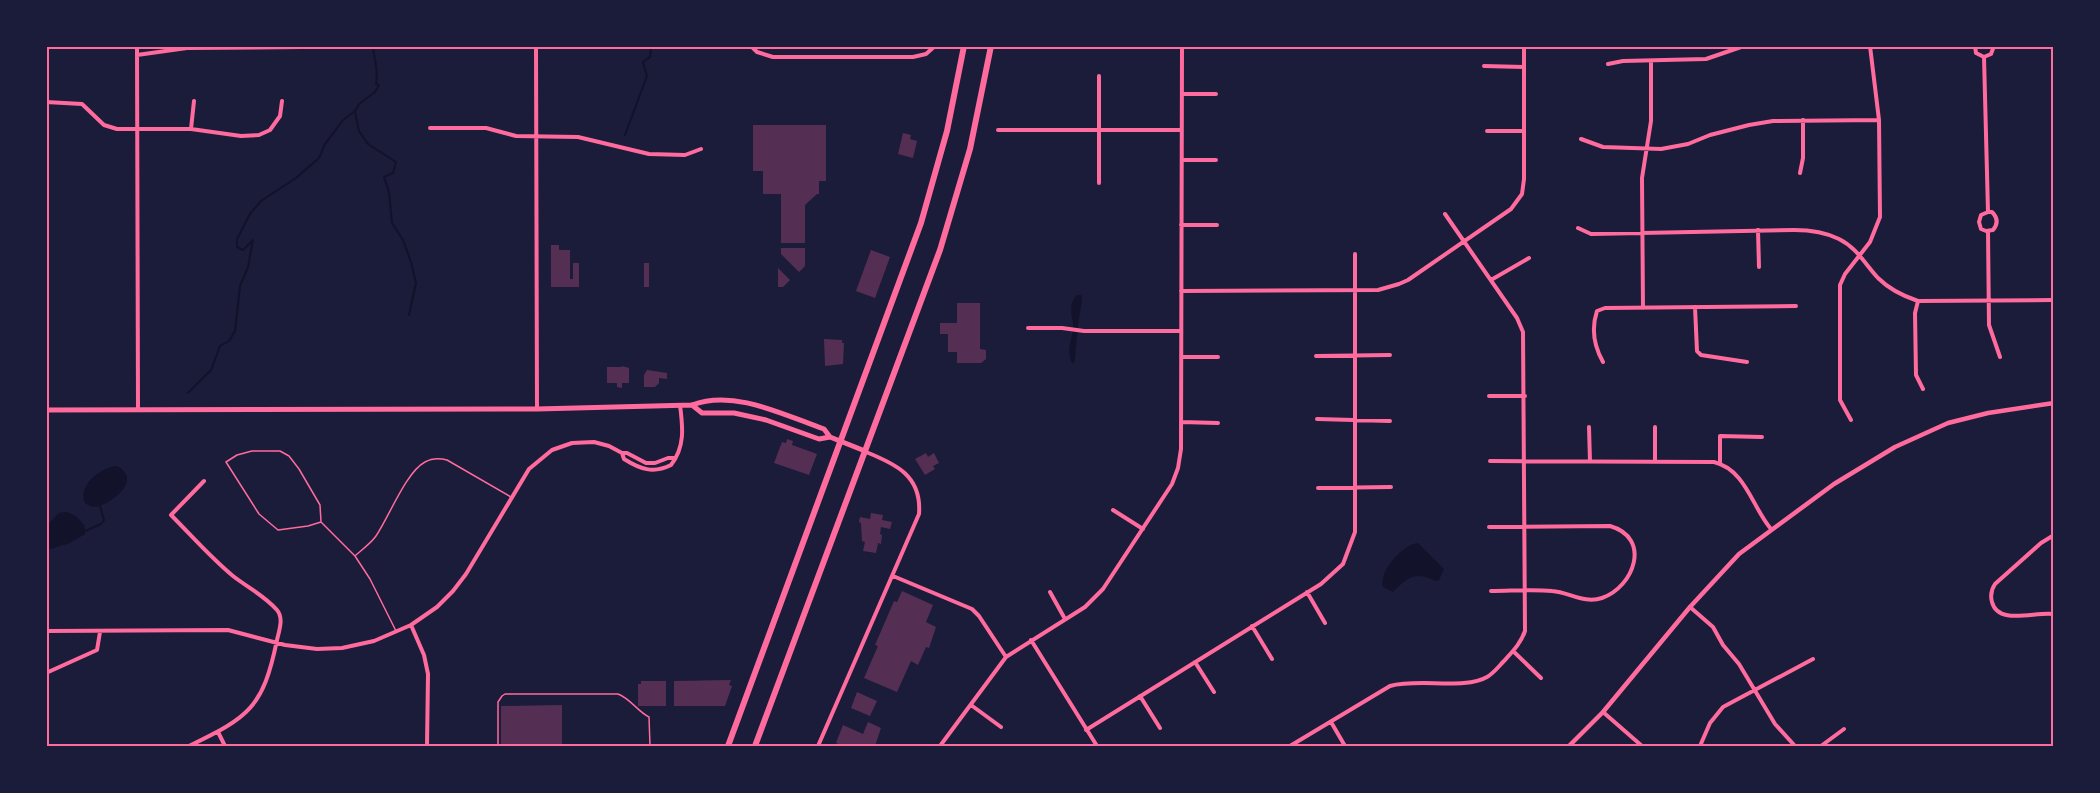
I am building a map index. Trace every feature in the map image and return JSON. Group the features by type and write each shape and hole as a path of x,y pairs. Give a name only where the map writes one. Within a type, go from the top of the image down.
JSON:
{"highway":[{"path":"728,747 921,223 947,131 964,46"},
{"path":"755,747 929,281 955,203 978,118 991,46"}],"main road":[{"path":"46,410 537,409 692,405 703,401 750,404 824,429 830,436 865,452"},
{"path":"1569,747 1603,712 1690,607 1739,554 1834,484 1895,447 1926,432 1968,417 2054,403"},
{"path":"692,405 702,413 746,414 819,439 830,436"}],"street":[{"path":"137,46 138,410"},
{"path":"536,46 537,409"},
{"path":"752,46 757,52 775,57 913,57 926,54 934,46"},
{"path":"940,747 1006,657 1085,607 1104,589 1176,477 1181,459 1182,46"},
{"path":"1181,291 1378,290 1399,284 1511,208 1522,195 1524,46"},
{"path":"1608,64 1623,61 1707,59 1744,46"},
{"path":"1851,420 1840,400 1840,285 1870,242 1878,227 1880,217 1879,120 1870,46"},
{"path":"1975,46 1976,53 1984,57 1991,54 1994,46"},
{"path":"137,55 187,48 302,47"},
{"path":"1984,57 1988,212"},
{"path":"1643,308 1642,178 1651,121 1651,61"},
{"path":"1484,66 1524,67"},
{"path":"1099,183 1100,76"},
{"path":"1182,94 1216,94"},
{"path":"191,129 194,101"},
{"path":"47,129 47,102 82,104 110,128 191,129 229,136 259,135 275,125 280,116 282,101"},
{"path":"1800,173 1803,158 1803,120"},
{"path":"1581,139 1603,147 1661,149 1688,144 1710,135 1749,125 1773,121 1879,120"},
{"path":"430,128 486,128 512,136 578,137 649,154 685,155 701,149"},
{"path":"998,130 1182,130"},
{"path":"1488,131 1524,131"},
{"path":"1182,160 1216,160"},
{"path":"1988,212 1996,216 1997,224 1993,230 1988,231 1981,229 1979,222 1982,215 1988,212"},
{"path":"1290,747 1395,684 1480,680 1492,674 1513,651 1525,631 1523,332 1517,318 1445,214"},
{"path":"1182,225 1217,225"},
{"path":"1578,228 1591,234 1758,230 1817,232 1839,239 1860,255 1885,284 1901,295 1918,301 2054,300"},
{"path":"1758,230 1759,267"},
{"path":"1988,231 1989,325 2000,357"},
{"path":"1086,730 1321,584 1343,564 1355,532 1355,254"},
{"path":"1491,280 1529,258"},
{"path":"1918,301 1915,313 1916,375 1923,389"},
{"path":"1602,362 1595,347 1594,318 1597,311 1605,308 1796,306"},
{"path":"1695,308 1696,351 1701,355 1747,362"},
{"path":"1028,328 1067,328 1078,331 1181,331"},
{"path":"1316,356 1390,356"},
{"path":"1181,357 1218,357"},
{"path":"1489,396 1525,396"},
{"path":"46,632 228,630 309,649 342,648 374,641 411,625 437,607 460,583 529,469 537,461 562,445 594,442 609,446 621,453 627,453 646,463 675,458 683,439 680,405"},
{"path":"1317,419 1390,421"},
{"path":"1181,423 1218,423"},
{"path":"1589,427 1590,462"},
{"path":"1655,427 1655,462"},
{"path":"1720,464 1720,436 1762,437"},
{"path":"818,747 920,514 919,498 904,471 894,464 865,452"},
{"path":"1490,461 1707,461 1720,464 1736,474 1763,520 1771,529"},
{"path":"189,747 244,715 258,699 267,678 280,623 278,610 231,574 171,515 204,481"},
{"path":"1318,488 1391,487"},
{"path":"1113,510 1143,529"},
{"path":"1489,527 1610,526 1622,531 1628,537 1635,559 1630,575 1605,597 1589,600 1551,591 1491,591"},
{"path":"2054,535 2041,543 1995,584 1991,593 1995,610 2009,617 2040,613 2054,614"},
{"path":"893,576 973,610 980,616 1006,657"},
{"path":"1050,592 1065,620"},
{"path":"1307,592 1325,623"},
{"path":"1690,607 1713,627 1775,724 1795,747"},
{"path":"411,625 424,655 428,674 426,747"},
{"path":"1252,626 1272,659"},
{"path":"46,673 97,650 100,644 100,632"},
{"path":"1031,640 1097,747"},
{"path":"1513,651 1541,678"},
{"path":"1700,747 1706,730 1716,714 1730,702 1813,659"},
{"path":"1195,662 1214,692"},
{"path":"1140,696 1160,728"},
{"path":"971,705 1000,727"},
{"path":"1603,712 1642,747"},
{"path":"1330,722 1345,747"},
{"path":"1821,747 1844,729"},
{"path":"218,732 225,747"}],"lane":[{"path":"321,522 278,530 259,514 226,462 237,455 252,451 280,451 289,456 320,505 321,522 355,556 370,579 396,632"},
{"path":"355,556 374,538 408,480 418,467 427,461 440,458 447,460 513,498"},
{"path":"498,747 498,702 505,694 618,694 627,698 642,714 649,717 650,747"}],"shaded area":[{"path":"1077,295 1081,295 1082,299 1075,359 1072,363 1069,353 1073,328 1071,308"},
{"path":"116,466 121,468 126,475 127,481 123,489 116,497 103,505 93,507 85,503 84,490 92,478"},
{"path":"67,512 76,516 85,526 85,534 70,543 47,550 47,525 59,513"},
{"path":"1418,543 1444,569 1439,580 1417,576 1408,579 1393,592 1383,587 1385,574 1393,560 1405,548"}],"building":[{"path":"753,125 826,125 826,181 819,181 819,194 805,205 805,243 781,243 781,194 763,194 763,171 753,171"},
{"path":"903,133 911,135 910,139 917,141 913,158 898,154"},
{"path":"551,245 559,245 559,250 570,250 570,279 573,279 573,263 579,263 579,287 551,287"},
{"path":"781,248 805,248 805,266 799,272 781,254"},
{"path":"871,250 890,257 875,298 856,291"},
{"path":"644,263 649,263 649,287 644,287"},
{"path":"778,268 790,280 783,287 778,287"},
{"path":"957,303 980,303 980,349 986,350 986,359 981,363 957,363 957,352 948,352 948,334 940,334 940,323 957,323"},
{"path":"824,339 842,340 844,343 843,364 825,366"},
{"path":"607,367 629,368 629,383 622,383 622,388 617,387 617,383 607,383"},
{"path":"647,370 667,373 667,379 659,378 659,383 655,387 644,387 644,375"},
{"path":"787,439 793,441 792,445 817,454 809,475 774,463 782,442 786,443"},
{"path":"926,453 928,457 934,453 939,463 933,466 935,469 925,475 915,459"},
{"path":"871,513 883,515 882,520 892,522 890,529 881,527 881,544 878,543 876,553 863,551 865,542 862,541 861,523 859,522 860,517 870,519"},
{"path":"902,591 933,605 926,622 936,627 929,648 926,647 918,665 911,661 897,692 864,678 894,601 897,602"},
{"path":"731,680 729,685 732,686 725,706 674,706 674,681"},
{"path":"641,681 666,681 666,706 638,706 638,684 641,684"},
{"path":"857,692 877,701 870,716 851,708"},
{"path":"562,705 562,746 501,746 501,706"},
{"path":"868,722 881,728 875,746 843,746 836,743 843,725 863,734"}],"waterway":[{"path":"188,393 211,370 220,346 229,341 235,331 240,286 248,267 253,240 243,250 237,247 237,239 250,214 261,201 296,178 319,158 325,144 343,120 375,92 379,85 376,84 377,70 373,46"},
{"path":"625,135 647,76 643,62 650,57 651,46"},
{"path":"355,112 359,131 368,144 396,162 393,173 384,177 389,192 392,223 403,240 416,283 409,315"},
{"path":"85,531 101,524 104,520 100,506"}]}
